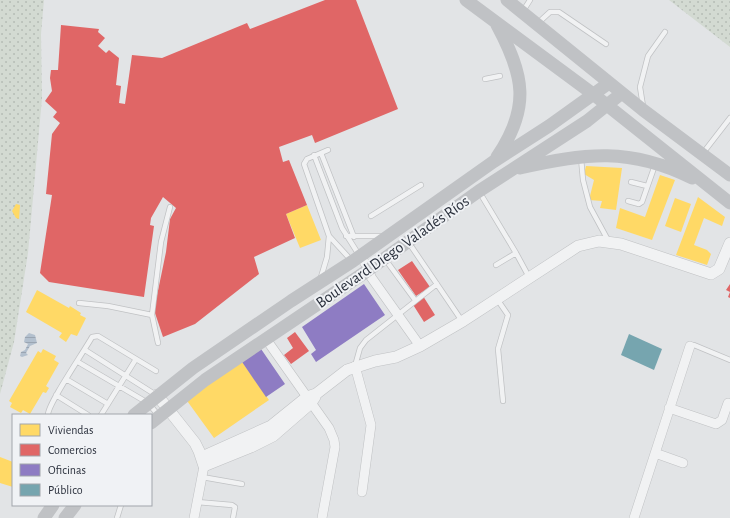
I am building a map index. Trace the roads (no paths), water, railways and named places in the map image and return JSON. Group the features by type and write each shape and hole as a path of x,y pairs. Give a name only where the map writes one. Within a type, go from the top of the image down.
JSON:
{"main road":[{"path":"466,0 593,94 730,203"},
{"path":"509,0 643,110 730,175"},
{"path":"493,162 511,133 520,102 518,70 513,56 494,20"},
{"name":"Boulevard Diego Valadés Ríos","path":"135,414 153,399 256,325 356,259 493,162 555,122 609,83"},
{"name":"Boulevard Diego Valadés Ríos","path":"159,416 205,380 368,273 384,258 479,191 608,106 622,93"},
{"path":"513,170 580,156 610,155 655,164 678,171 711,188"},
{"path":"44,518 52,506"},
{"path":"65,518 74,506"}],"street":[{"path":"203,467 271,426 312,398 339,375 355,366 396,357 420,346 463,321 578,246 589,242 609,242 635,248 711,274 719,269 730,243"},
{"path":"356,259 368,273 420,346"},
{"path":"266,339 312,398 334,440 335,447 322,518"},
{"path":"634,518 690,346"},
{"path":"355,366 371,425 362,492"},
{"path":"153,399 159,416 195,443 203,467 197,518"},
{"path":"669,408 716,424 722,420 728,403"},
{"path":"655,454 683,463"}],"lane":[{"path":"523,11 530,0"},
{"path":"537,24 550,12 559,12 606,44"},
{"path":"643,110 640,87 648,56 665,32"},
{"path":"485,79 500,76"},
{"path":"702,154 730,118"},
{"path":"318,284 326,262 329,236 304,164 305,160 328,150"},
{"path":"321,153 354,237"},
{"path":"314,155 356,259"},
{"path":"580,156 583,180 590,207 609,242"},
{"path":"628,202 640,203 648,186 655,164"},
{"path":"631,182 648,186"},
{"path":"371,216 422,185"},
{"path":"479,191 529,277"},
{"path":"331,199 338,196"},
{"path":"158,343 152,315 161,242 170,207"},
{"path":"329,236 356,259"},
{"path":"346,236 389,236"},
{"path":"408,242 463,321"},
{"path":"496,266 516,253"},
{"path":"384,258 414,300"},
{"path":"355,366 362,343 414,300 437,284"},
{"path":"497,299 508,315 498,349 503,402"},
{"path":"79,303 108,306 152,315"},
{"path":"48,414 48,410 56,395 78,362 92,337 98,336 156,370"},
{"path":"690,346 694,345 730,360"},
{"path":"84,350 126,376 153,399"},
{"path":"102,414 136,358"},
{"path":"78,362 120,386 153,399"},
{"path":"66,379 108,404"},
{"path":"56,395 86,414"},
{"path":"203,467 242,484"},
{"path":"198,502 234,506 233,518"},
{"path":"117,518 121,506"}],"water":[{"path":"29,333 35,335 37,343 30,346 26,353 28,355 22,357 20,356 21,352 25,350 28,344 24,342 25,337"}]}
